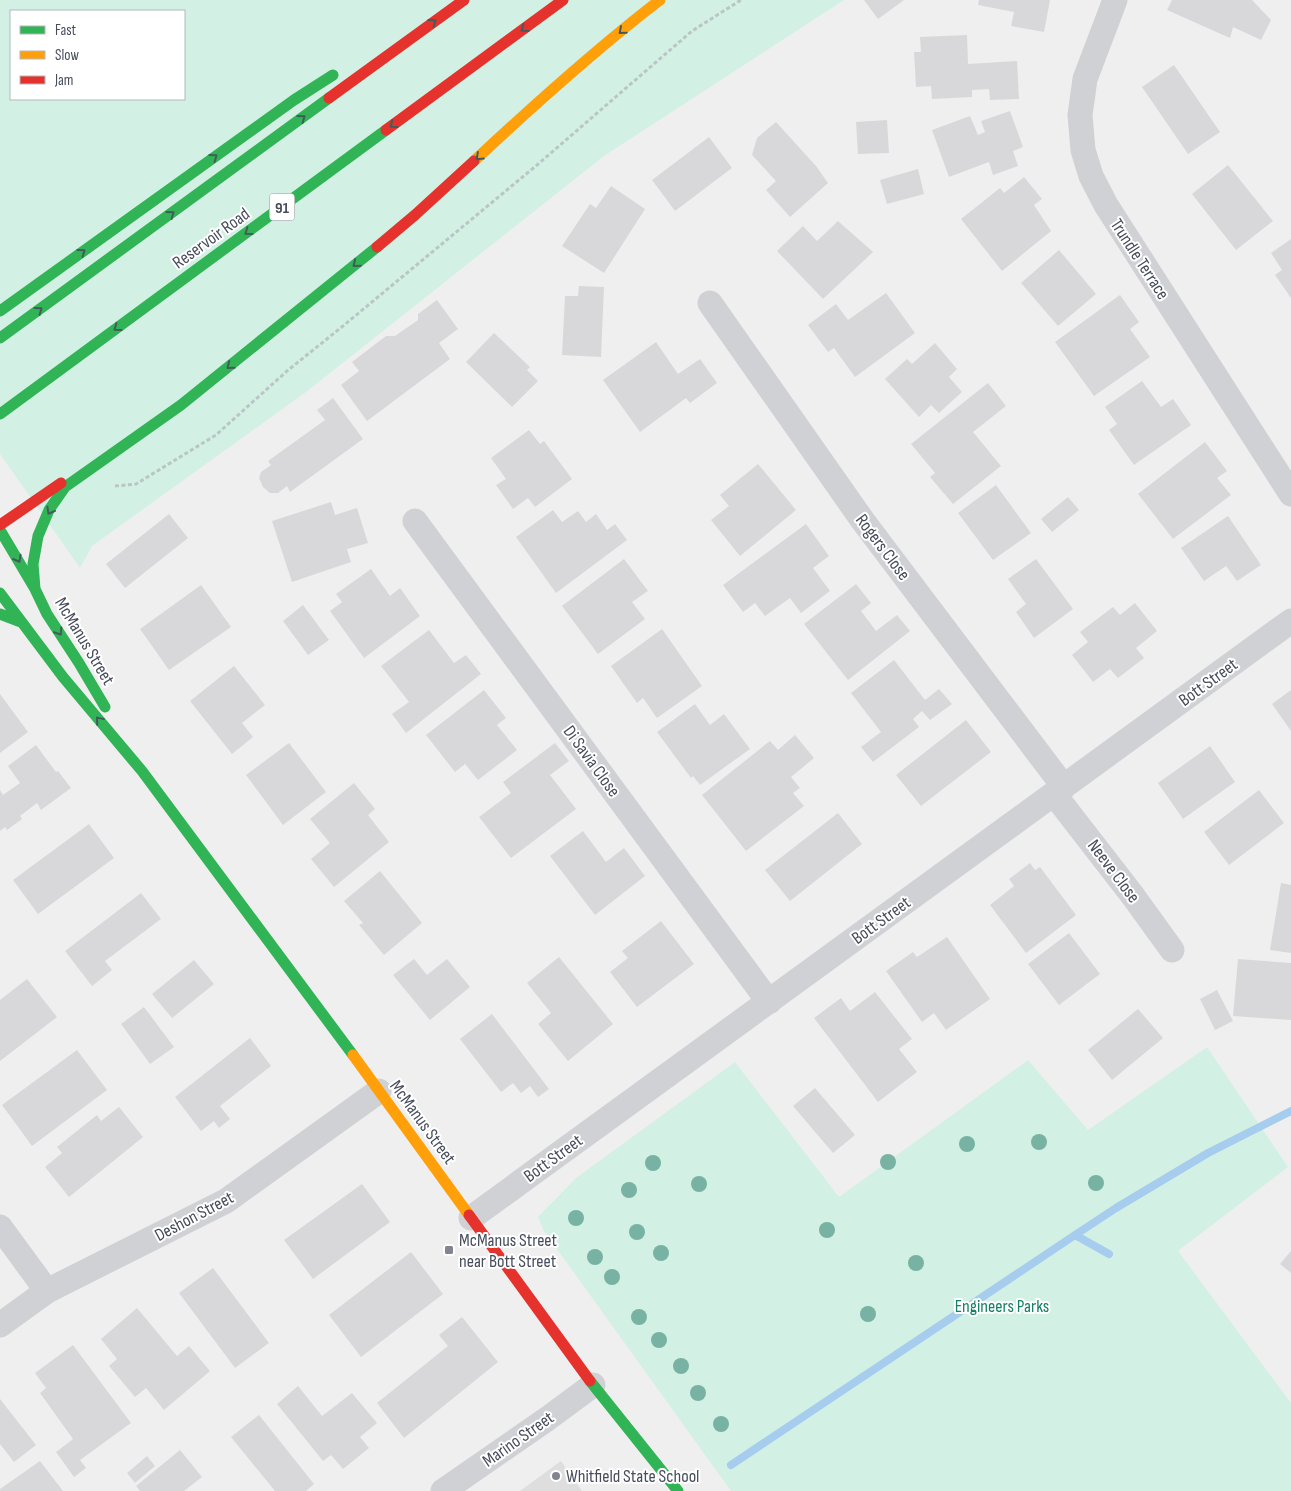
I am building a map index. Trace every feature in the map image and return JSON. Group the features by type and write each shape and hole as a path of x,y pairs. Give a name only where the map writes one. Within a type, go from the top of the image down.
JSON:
{"main road":[{"path":"408,26 449,0"},
{"path":"0,338 464,0"},
{"name":"Reservoir Road","path":"0,414 563,0"},
{"path":"35,590 33,564 38,536 49,510 65,487 181,405 373,250 415,215 628,25 660,0"},
{"path":"0,311 294,100 343,68"},
{"path":"0,525 83,468 110,455"},
{"name":"McManus Street","path":"0,530 47,614 79,663 142,771"},
{"name":"McManus Street","path":"0,593 62,677 142,771 379,1091 593,1385 678,1491"},
{"path":"0,614 21,622"}],"street":[{"name":"Trundle Terrace","path":"1115,0 1085,78 1080,115 1083,150 1091,176 1106,205 1291,494"},
{"name":"Rogers Close","path":"710,303 863,521 1059,790"},
{"name":"Di Savia Close","path":"415,521 769,1002"},
{"name":"Bott Street","path":"470,1218 1291,621"},
{"name":"Neeve Close","path":"1059,790 1172,950"},
{"name":"Deshon Street","path":"0,1325 47,1291 226,1201 379,1091"},
{"path":"0,1226 47,1291"},
{"name":"Marino Street","path":"443,1491 593,1385"}],"path":[{"path":"109,487 136,484 216,435 287,371 537,165 692,30 740,0"}],"shaded area":[{"name":"Whitfield State School","path":"561,1461 582,1491 520,1491"}],"green space":[{"path":"0,0 844,0 604,156 306,392 92,546 80,568 0,454"},
{"name":"Engineers Parks","path":"1207,1047 1288,1167 1178,1251 1291,1403 1291,1491 731,1491 544,1231 538,1217 576,1178 735,1062 839,1197 1028,1060 1088,1130"}],"building":[{"path":"864,0 904,0 878,19"},
{"path":"979,0 1050,0 1044,32 1011,26 1014,12 978,5"},
{"path":"1172,0 1252,0 1271,20 1261,40 1233,27 1230,38 1167,10"},
{"path":"967,35 968,64 1017,61 1019,99 990,100 989,89 972,90 972,97 932,99 931,86 916,87 914,52 921,52 920,37"},
{"path":"1174,65 1220,132 1188,154 1142,87"},
{"path":"1010,111 1023,147 1013,151 1018,166 993,175 989,162 949,177 932,130 970,116 978,135 985,132 981,121"},
{"path":"887,120 889,153 858,154 856,122"},
{"path":"776,122 816,166 828,183 790,217 766,190 776,181 752,155 757,138"},
{"path":"709,137 732,168 675,211 652,180"},
{"path":"1228,165 1273,221 1236,250 1192,194"},
{"path":"918,169 924,194 887,204 880,180"},
{"path":"1024,177 1042,199 1034,205 1051,231 1002,271 961,219 1000,188 1004,193"},
{"path":"611,186 645,209 604,273 562,246 590,204 596,208"},
{"path":"838,221 873,252 823,299 777,251 803,226 817,241"},
{"path":"1291,239 1291,298 1275,275 1282,270 1271,253"},
{"path":"1059,250 1096,294 1058,326 1021,283"},
{"path":"579,286 604,287 601,357 562,355 565,296 578,296"},
{"path":"886,293 915,333 855,377 834,348 828,352 808,325 836,304 848,320"},
{"path":"1120,295 1139,322 1130,329 1150,357 1094,396 1055,342"},
{"path":"437,300 458,329 439,343 450,359 367,421 341,385 359,371 352,362 386,336 395,336 418,320 418,314"},
{"path":"494,333 530,367 527,370 538,381 512,407 466,362"},
{"path":"656,342 678,374 700,359 717,383 690,403 686,398 640,432 603,380"},
{"path":"935,343 957,369 949,377 962,392 939,413 931,405 919,417 885,379 907,359 912,364"},
{"path":"1142,381 1161,407 1173,399 1191,425 1134,465 1109,430 1117,424 1105,407"},
{"path":"988,383 1006,406 973,432 1001,466 953,504 930,477 935,473 911,444"},
{"path":"333,398 363,439 290,492 287,486 278,493 270,493 263,487 259,478 261,472 271,465 268,461 325,420 317,410"},
{"path":"529,430 540,444 544,441 572,479 535,507 528,498 513,509 496,485 506,479 491,458"},
{"path":"1205,442 1227,471 1217,478 1231,495 1173,539 1138,494"},
{"path":"758,464 796,510 740,556 711,520 729,506 720,495"},
{"path":"996,485 1031,533 993,560 958,513"},
{"path":"1068,497 1079,510 1052,532 1041,519"},
{"path":"331,502 335,515 357,508 368,543 347,549 351,562 292,582 272,521"},
{"path":"553,510 562,522 578,511 586,522 596,514 607,530 615,524 627,540 556,593 516,537"},
{"path":"169,514 188,538 125,588 106,564"},
{"path":"1228,516 1261,565 1237,581 1226,566 1204,581 1181,548"},
{"path":"806,524 829,556 813,568 830,591 801,613 790,598 765,616 755,603 743,612 723,585"},
{"path":"624,559 648,591 632,602 645,619 598,654 562,606"},
{"path":"1036,559 1073,609 1034,638 1016,612 1026,604 1008,579"},
{"path":"371,569 390,596 400,588 420,616 364,658 330,611 342,602 336,594"},
{"path":"856,584 871,603 861,611 876,631 897,615 910,631 848,680 804,624"},
{"path":"201,585 231,627 169,670 140,629"},
{"path":"1135,603 1157,631 1136,648 1144,658 1118,678 1110,669 1093,682 1072,655 1088,642 1080,632 1113,607 1120,615"},
{"path":"303,605 329,640 308,655 283,621"},
{"path":"662,629 702,686 657,718 643,698 637,703 611,666"},
{"path":"429,630 454,663 466,655 481,674 406,733 392,714 409,702 381,666"},
{"path":"894,660 925,700 939,689 952,704 930,720 922,711 913,719 919,727 873,762 861,747 881,732 851,693"},
{"path":"234,666 265,705 242,723 253,737 232,754 190,701"},
{"path":"484,690 506,718 497,725 517,750 478,780 465,764 455,772 426,735"},
{"path":"1291,690 1291,731 1272,704"},
{"path":"0,694 28,732 0,753"},
{"path":"695,704 710,725 724,714 750,749 700,785 693,776 691,778 657,732"},
{"path":"966,720 991,752 921,806 896,775"},
{"path":"795,735 814,758 791,777 800,788 793,793 804,806 746,851 702,795 770,741 778,750"},
{"path":"289,743 326,792 283,825 246,775"},
{"path":"555,743 569,761 550,775 576,809 511,858 479,817 511,793 503,782"},
{"path":"36,745 56,772 58,771 71,788 41,810 37,803 20,816 22,819 7,830 5,827 0,831 0,790 3,795 20,783 8,766"},
{"path":"1210,746 1235,782 1183,819 1158,783"},
{"path":"354,783 375,809 368,815 389,842 334,887 311,859 330,843 310,819"},
{"path":"1259,790 1284,823 1229,865 1204,832"},
{"path":"838,813 862,844 790,901 765,870"},
{"path":"89,824 114,858 38,914 13,880"},
{"path":"583,831 606,862 624,848 645,876 595,915 550,856"},
{"path":"1030,863 1035,870 1040,867 1076,915 1026,953 990,905 1014,886 1009,879"},
{"path":"380,871 422,923 384,955 359,925 363,923 344,901"},
{"path":"1281,883 1291,885 1291,953 1270,950"},
{"path":"141,893 161,919 105,961 112,970 92,986 65,951"},
{"path":"661,921 694,964 637,1007 610,972 628,958 622,951"},
{"path":"1069,933 1100,974 1059,1005 1028,964"},
{"path":"947,937 990,999 946,1030 934,1013 922,1022 886,971 913,952 917,957"},
{"path":"559,957 613,1024 568,1061 538,1024 551,1013 527,983"},
{"path":"414,959 427,975 447,959 470,987 430,1020 393,975"},
{"path":"1238,959 1291,963 1291,1020 1233,1016"},
{"path":"194,960 214,984 172,1018 152,994"},
{"path":"27,979 57,1017 0,1061 0,1000"},
{"path":"1217,990 1233,1021 1215,1030 1200,999"},
{"path":"875,992 912,1039 899,1049 917,1072 878,1102 814,1018 841,998 850,1011"},
{"path":"144,1007 174,1047 150,1064 121,1024"},
{"path":"1138,1009 1163,1038 1112,1080 1088,1050"},
{"path":"492,1014 549,1089 538,1097 530,1086 521,1093 513,1083 501,1092 460,1039"},
{"path":"250,1038 271,1066 220,1106 230,1119 219,1128 214,1121 201,1131 175,1097"},
{"path":"77,1050 107,1090 32,1146 2,1105"},
{"path":"815,1088 855,1135 833,1153 793,1106"},
{"path":"119,1107 143,1137 69,1197 45,1167 62,1153 57,1147 97,1115 101,1121"},
{"path":"362,1184 390,1222 313,1279 284,1240"},
{"path":"1291,1251 1291,1273 1280,1264"},
{"path":"411,1252 443,1294 361,1357 329,1315"},
{"path":"213,1268 269,1343 235,1368 179,1293"},
{"path":"137,1308 177,1356 189,1346 210,1371 164,1410 146,1388 135,1397 109,1366 117,1359 101,1339"},
{"path":"462,1317 498,1362 404,1438 377,1403 448,1346 439,1335"},
{"path":"73,1345 131,1423 80,1460 86,1468 74,1477 56,1452 73,1439 40,1393 46,1388 35,1373"},
{"path":"298,1386 322,1416 352,1393 377,1423 360,1437 369,1448 343,1469 331,1455 323,1461 277,1404"},
{"path":"0,1399 36,1445 14,1462 0,1444"},
{"path":"259,1415 314,1484 306,1491 275,1491 231,1437"},
{"path":"180,1450 202,1477 184,1491 140,1491 136,1486"},
{"path":"147,1456 155,1466 135,1483 127,1473"},
{"path":"40,1461 63,1491 0,1491 0,1489"}],"waterway":[{"path":"1075,1235 1208,1153 1291,1111"},
{"path":"731,1465 1075,1235 1109,1254"}],"traffic: fast":[{"path":"0,311 294,100 333,75"},
{"path":"0,338 329,98"},
{"path":"0,414 386,130"},
{"path":"35,589 33,564 38,536 49,510 65,487 181,405 377,247"},
{"path":"0,530 35,589 47,614 105,707"},
{"path":"0,593 63,677 142,771 353,1055"},
{"path":"0,614 21,622"},
{"path":"590,1381 678,1491"}],"traffic: slow":[{"path":"474,161 565,78 660,0"},
{"path":"353,1055 469,1215"}],"traffic: jam":[{"path":"329,98 464,0"},
{"path":"386,130 563,0"},
{"path":"377,247 474,161"},
{"path":"0,525 61,483"},
{"path":"469,1215 590,1381"}],"place":[{"name":"McManus Street near Bott Street","path":"449,1250"},
{"name":"Whitfield State School","path":"556,1476"}]}
